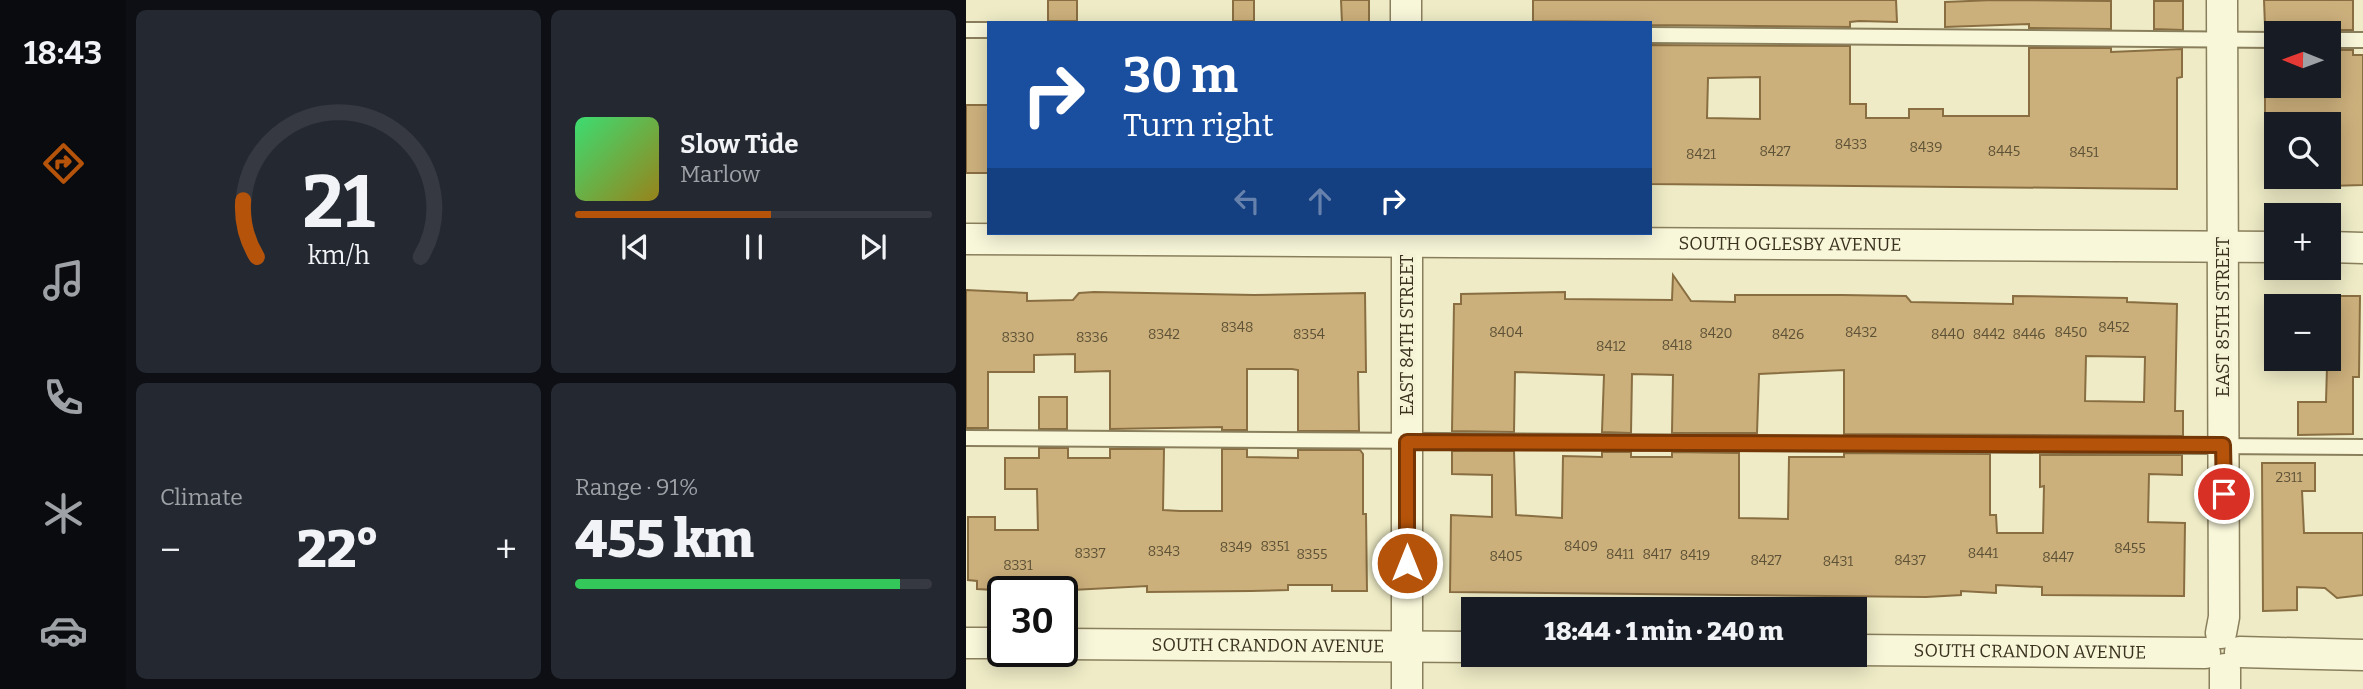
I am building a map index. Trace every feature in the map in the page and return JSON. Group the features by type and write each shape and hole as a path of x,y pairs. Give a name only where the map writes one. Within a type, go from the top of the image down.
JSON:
{"street":[{"path":"1406,0 1406,21"},
{"name":"EAST 85TH STREET","path":"2222,0 2223,659"},
{"name":"SOUTH OGLESBY AVENUE","path":"966,239 1407,237 2264,247"},
{"name":"EAST 84TH STREET","path":"1407,237 1407,689"},
{"path":"2341,247 2363,247"},
{"path":"966,643 987,643"},
{"name":"SOUTH CRANDON AVENUE","path":"1078,644 1461,647"},
{"name":"SOUTH CRANDON AVENUE","path":"1867,650 2223,659 2363,655"}],"lane":[{"path":"966,30 987,30"},
{"path":"1652,35 2264,40"},
{"path":"2342,40 2363,40"},
{"path":"966,438 2363,447"}],"building":[{"path":"1048,0 1077,0 1077,21 1048,21"},
{"path":"1233,0 1254,0 1254,21 1233,21"},
{"path":"1341,0 1369,0 1369,21 1342,21"},
{"path":"1533,0 1896,0 1897,22 1859,21 1850,22 1850,27 1652,25 1652,21 1533,21"},
{"path":"2264,0 2353,0 2353,30 2342,30 2342,21 2265,21"},
{"path":"2111,1 2111,29 2029,28 2029,24 1945,27 1945,2"},
{"path":"2154,1 2183,1 2183,30 2154,29"},
{"path":"1652,45 1850,46 1850,104 1866,104 1866,118 1909,118 1909,109 1943,109 1943,116 2029,116 2029,48 2111,48 2111,52 2182,49 2182,77 2177,78 2177,189 1652,184","holes":["1760,77 1760,119 1707,118 1708,78"]},
{"path":"2342,50 2353,50 2353,55 2363,55 2363,185 2341,186 2341,112 2265,112 2265,98 2342,98"},
{"path":"966,105 987,105 987,173 966,173"},
{"path":"1673,275 1691,301 1735,302 1735,295 1842,295 1906,296 1911,302 2013,304 2013,296 2127,298 2127,302 2177,304 2175,411 2183,411 2183,436 1844,434 1844,370 1759,374 1757,433 1672,433 1673,375 1632,374 1631,433 1602,432 1604,375 1515,372 1514,432 1452,431 1454,304 1461,304 1461,294 1565,292 1565,299 1672,300","holes":["2086,356 2145,357 2144,402 2085,401"]},
{"path":"966,290 1027,293 1027,301 1073,300 1079,293 1094,292 1254,295 1365,293 1366,372 1358,372 1359,431 1298,431 1298,370 1292,369 1247,369 1247,430 1222,430 1222,427 1110,429 1110,371 1075,372 1075,354 1034,355 1034,372 988,372 988,428 966,428"},
{"path":"2341,296 2360,296 2359,377 2353,377 2353,434 2298,435 2298,402 2326,402 2327,371 2341,371"},
{"path":"1039,397 1067,397 1067,429 1039,429"},
{"path":"1039,448 1068,448 1068,458 1110,458 1110,449 1164,449 1163,510 1222,511 1222,449 1247,449 1247,457 1298,458 1298,450 1360,450 1363,454 1363,514 1366,514 1367,591 1332,591 1332,585 1288,585 1288,590 1251,591 1147,592 1147,586 1078,590 1078,576 987,576 987,590 977,589 977,581 968,580 968,517 995,517 995,530 1038,530 1037,489 1005,489 1005,458 1039,458"},
{"path":"1452,451 1514,451 1516,515 1562,518 1563,456 1602,457 1602,452 1631,452 1631,457 1672,457 1672,452 1739,453 1739,518 1788,519 1789,457 1844,457 1844,453 1990,454 1990,515 1996,515 1997,533 2043,533 2044,486 2040,487 2040,455 2182,455 2182,475 2149,474 2148,522 2185,523 2184,596 2042,595 2042,587 1996,585 1996,593 1961,591 1961,595 1926,597 1450,592 1451,515 1492,517 1492,475 1452,474"},
{"path":"2262,463 2315,463 2315,491 2302,491 2304,533 2363,533 2363,595 2337,598 2325,588 2297,587 2297,610 2263,611"}],"route":[{"path":"1407,563 1407,442 2223,445 2224,494"}]}
